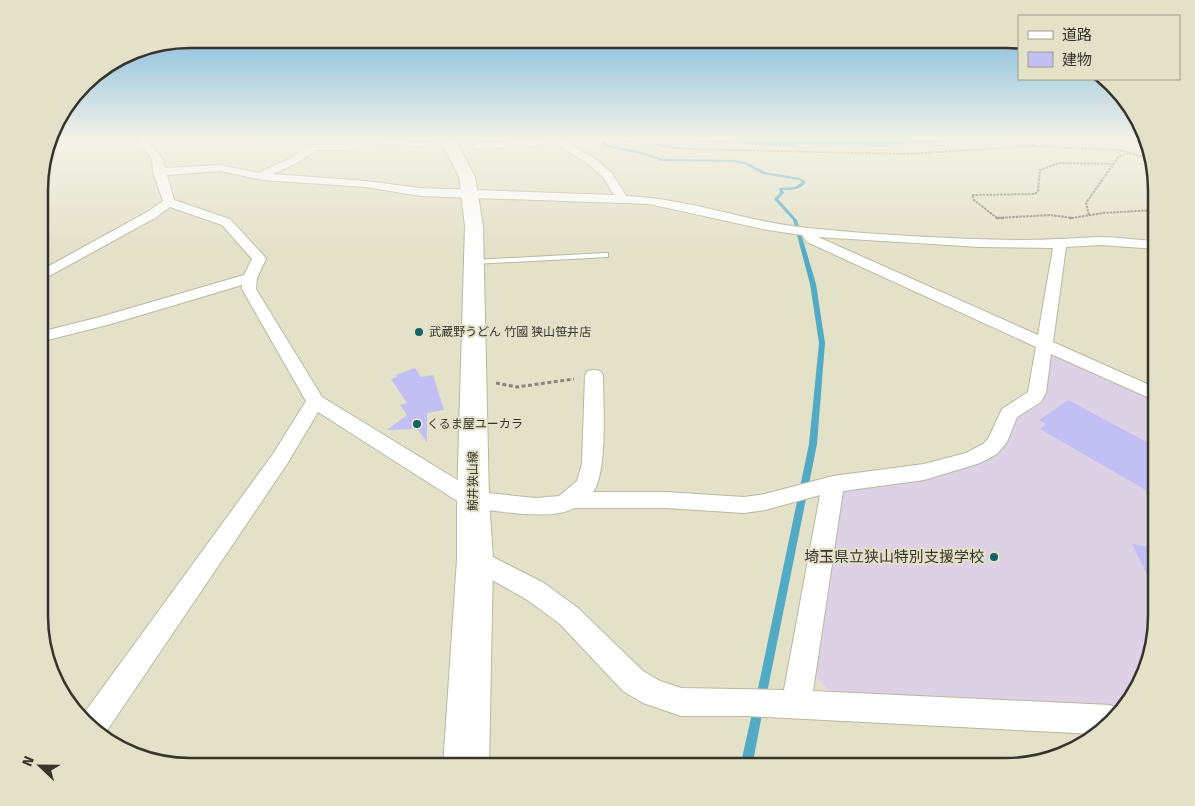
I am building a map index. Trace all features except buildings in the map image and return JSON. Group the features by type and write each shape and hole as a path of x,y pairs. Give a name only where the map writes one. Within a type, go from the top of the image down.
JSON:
{"main road":[{"name":"鯨井狭山線","path":"466,758 475,560 473,500 474,226 467,177"}],"street":[{"path":"161,177 169,202"},
{"path":"267,177 366,184 420,192 621,198 673,204 768,226 807,232 980,243 1060,244 1101,242 1147,245"},
{"path":"609,177 621,198"},
{"path":"47,273 142,220 169,202"},
{"path":"169,202 226,222 259,258 250,278 249,288 315,401 473,500 536,506 564,504 587,486 592,464 594,375"},
{"path":"807,232 812,239 1147,391"},
{"path":"569,500 666,500 744,505 773,500 833,484 924,472 973,458 990,449 997,442 1009,413 1034,398 1037,392 1060,244"},
{"path":"47,335 105,321 250,278"},
{"path":"95,722 280,459 315,401"},
{"path":"796,705 833,484"},
{"path":"475,560 535,591 569,616 633,681 653,693 681,702 757,703 1103,720"}],"lane":[{"path":"474,262 605,255"}],"path":[{"path":"1039,177 1038,191 1035,194 972,195 974,200 997,218 1050,215 1072,218 1147,211"},
{"path":"1089,215 1086,203 1105,177"},
{"path":"474,376 517,387 594,375"}],"shaded area":[{"name":"埼玉県立狭山特別支援学校","path":"1051,353 1147,395 1147,626 1140,662 1124,695 1115,707 830,692 812,673 844,488 922,480 959,470 1001,450 1012,416 1032,409 1042,397 1047,386"}],"waterway":[{"path":"761,698 813,444 822,343 813,284 795,220 776,199 782,193 781,189 797,188 804,182 800,179 786,177"},
{"path":"748,758 758,709"}],"place":[{"name":"武蔵野うどん 竹國 狭山笹井店","path":"419,332"},
{"name":"くるま屋ユーカラ","path":"417,424"},
{"name":"埼玉県立狭山特別支援学校","path":"994,557"}]}
